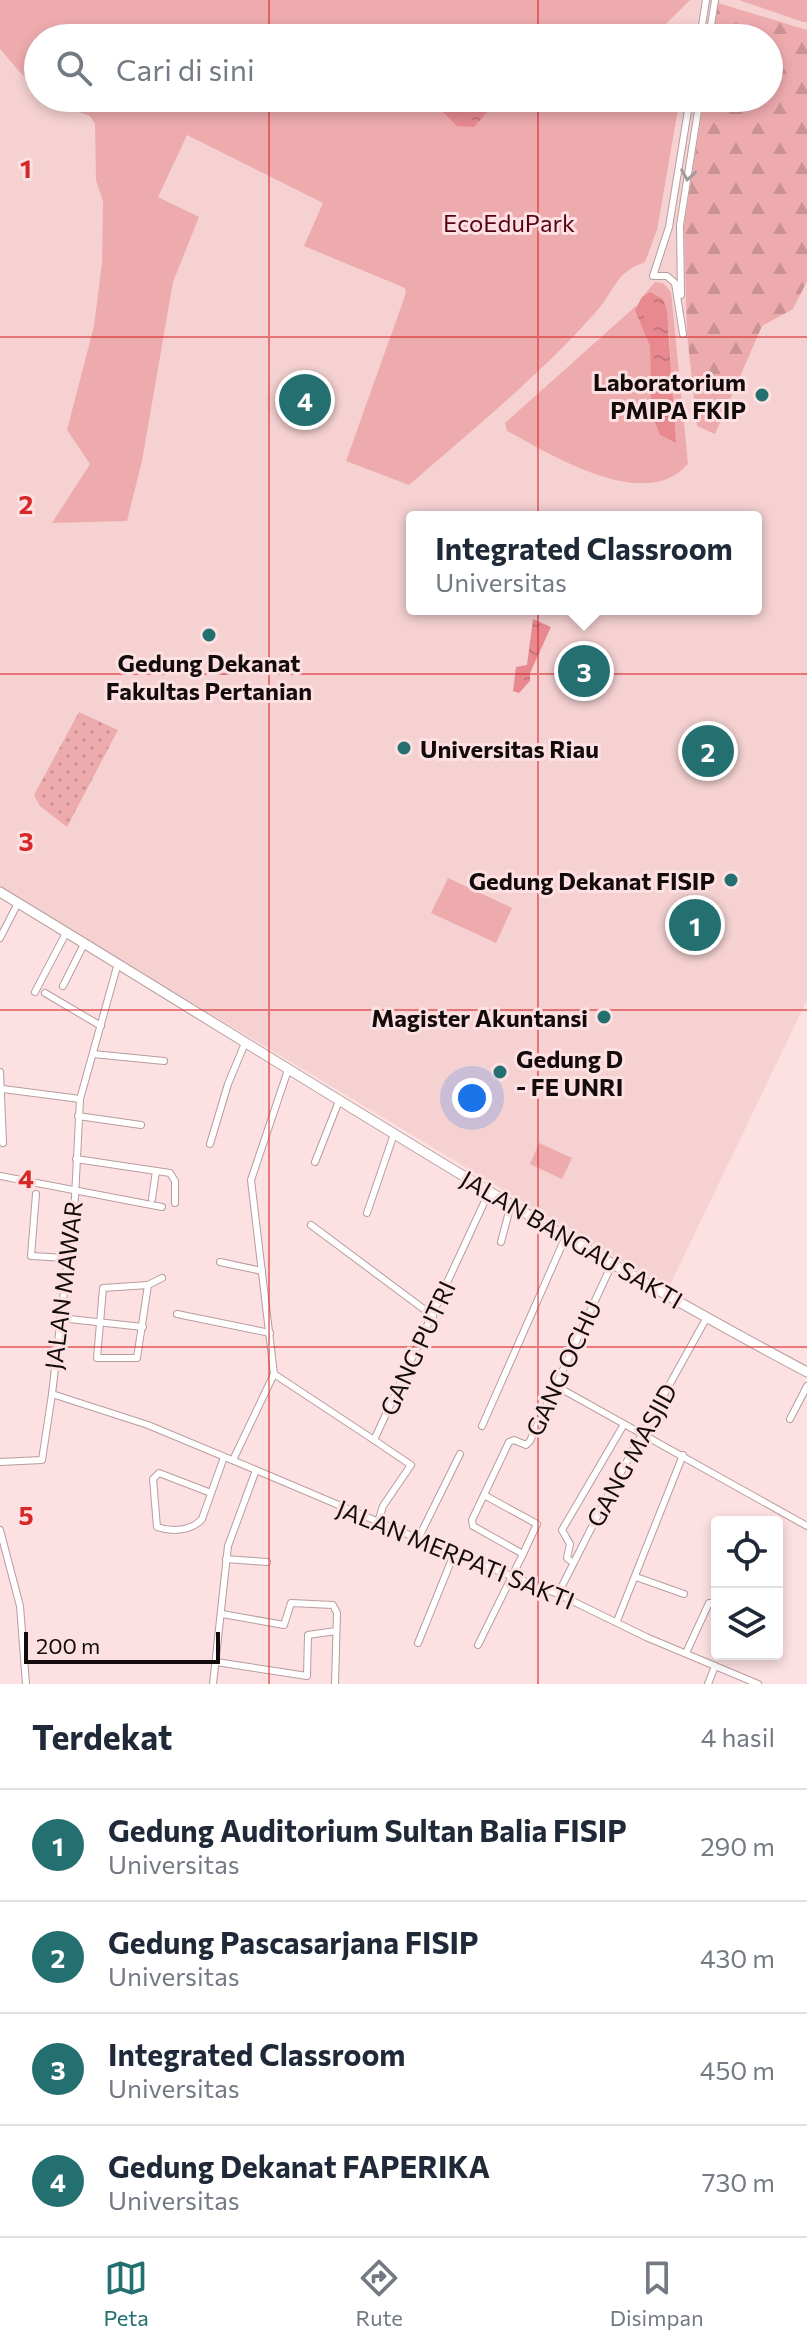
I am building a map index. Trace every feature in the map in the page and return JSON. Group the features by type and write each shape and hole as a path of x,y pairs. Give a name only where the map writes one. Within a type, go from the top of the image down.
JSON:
{"street":[{"path":"702,24 706,0"},
{"path":"711,24 715,0"},
{"path":"688,112 669,227 653,276 667,276 675,283 683,334 680,225 698,112"},
{"name":"JALAN BANGAU SAKTI","path":"0,892 511,1204 807,1372"},
{"path":"0,938 18,903"},
{"path":"35,992 66,933"},
{"path":"63,986 84,944"},
{"name":"JALAN MAWAR","path":"118,963 80,1099 75,1192 52,1394 148,1425 256,1470"},
{"path":"45,993 101,1026"},
{"path":"210,1144 228,1084 245,1043"},
{"path":"93,1054 164,1061"},
{"path":"233,1460 274,1374 251,1180 288,1070"},
{"path":"0,1072 3,1143"},
{"path":"3,1089 80,1099"},
{"path":"315,1162 339,1101"},
{"path":"78,1116 141,1125"},
{"path":"367,1213 370,1196 394,1134"},
{"path":"76,1159 174,1175 175,1203"},
{"path":"152,1199 156,1171"},
{"path":"0,1176 162,1207"},
{"name":"GANG PUTRI","path":"274,1374 374,1440 490,1190"},
{"path":"36,1194 31,1256 67,1258"},
{"path":"501,1242 511,1204"},
{"path":"311,1225 433,1316"},
{"path":"482,1426 566,1236"},
{"path":"220,1262 262,1271"},
{"name":"GANG OCHU","path":"484,1495 509,1442 514,1440 526,1445 530,1441 612,1264"},
{"path":"148,1285 135,1359 100,1359 94,1353 103,1288 148,1285 162,1278"},
{"path":"177,1314 270,1333"},
{"name":"GANG MASJID","path":"558,1594 572,1562 707,1317"},
{"path":"60,1318 143,1327"},
{"path":"556,1386 807,1526"},
{"path":"790,1419 807,1386"},
{"path":"0,1462 42,1460 52,1394"},
{"path":"572,1562 567,1558 570,1544 562,1530 623,1426"},
{"path":"374,1440 411,1465 383,1506 378,1522"},
{"path":"418,1539 460,1454"},
{"path":"617,1621 683,1455"},
{"path":"211,1493 159,1473 153,1479 157,1527 193,1528 202,1519 224,1457"},
{"path":"213,1684 226,1559 232,1531 256,1470"},
{"name":"JALAN MERPATI SAKTI","path":"256,1470 454,1554 558,1594 745,1682 758,1684"},
{"path":"478,1645 523,1554 537,1524 484,1495 471,1523 523,1554"},
{"path":"0,1530 20,1606 26,1684"},
{"path":"418,1643 454,1554"},
{"path":"226,1559 267,1562"},
{"path":"636,1577 684,1594"},
{"path":"222,1614 284,1625 293,1602 336,1607 335,1684"},
{"path":"686,1653 711,1603"},
{"path":"216,1662 307,1680 308,1635 336,1631"},
{"path":"708,1684 715,1666"}],"shaded area":[{"name":"Universitas Riau","path":"0,0 807,0 807,1000 668,1289 0,887"}],"green space":[{"path":"0,0 690,0 666,24 24,24 24,77 0,49"},
{"path":"739,0 807,0 807,22 803,22"},
{"path":"718,3 807,30 807,281 793,309 762,326 715,434 697,426 687,334 684,226 702,112 783,112 783,24 715,24"},
{"name":"EcoEduPark","path":"79,112 678,112 657,230 645,262 621,277 595,313 528,381 409,485 346,461 406,293 405,288 304,246 323,203 187,135 158,197 199,217 173,282 142,461 127,521 52,523 90,464 67,430 94,326 102,263 103,202 96,180 95,124 90,116"},
{"path":"655,282 663,283 671,292 688,464 669,478 647,483 623,482 572,465 507,431 505,423 636,306 650,346 651,413 660,435 675,442 669,330 650,292 642,297"},
{"path":"79,712 118,730 67,827 40,806 34,795"},
{"path":"448,878 512,908 496,943 431,913"},
{"path":"539,1143 572,1158 562,1179 530,1164"}],"water":[{"path":"443,112 487,112 474,127 457,126"},
{"path":"650,292 663,299 667,311 676,443 660,435 651,413 650,346 635,310 642,297"},
{"path":"533,619 551,627 530,673 530,681 519,693 513,691 516,667 527,665"}],"place":[{"name":"Laboratorium PMIPA FKIP","path":"762,395"},
{"name":"Gedung Dekanat FAPERIKA","path":"305,400"},
{"name":"Gedung Dekanat Fakultas Pertanian","path":"209,635"},
{"name":"Integrated Classroom","path":"584,671"},
{"name":"Universitas Riau","path":"404,748"},
{"name":"Gedung Pascasarjana FISIP","path":"708,751"},
{"name":"Gedung Dekanat FISIP","path":"731,880"},
{"name":"Gedung Auditorium Sultan Balia FISIP","path":"695,925"},
{"name":"Magister Akuntansi","path":"604,1017"},
{"name":"Gedung D - FE UNRI","path":"500,1072"}]}
